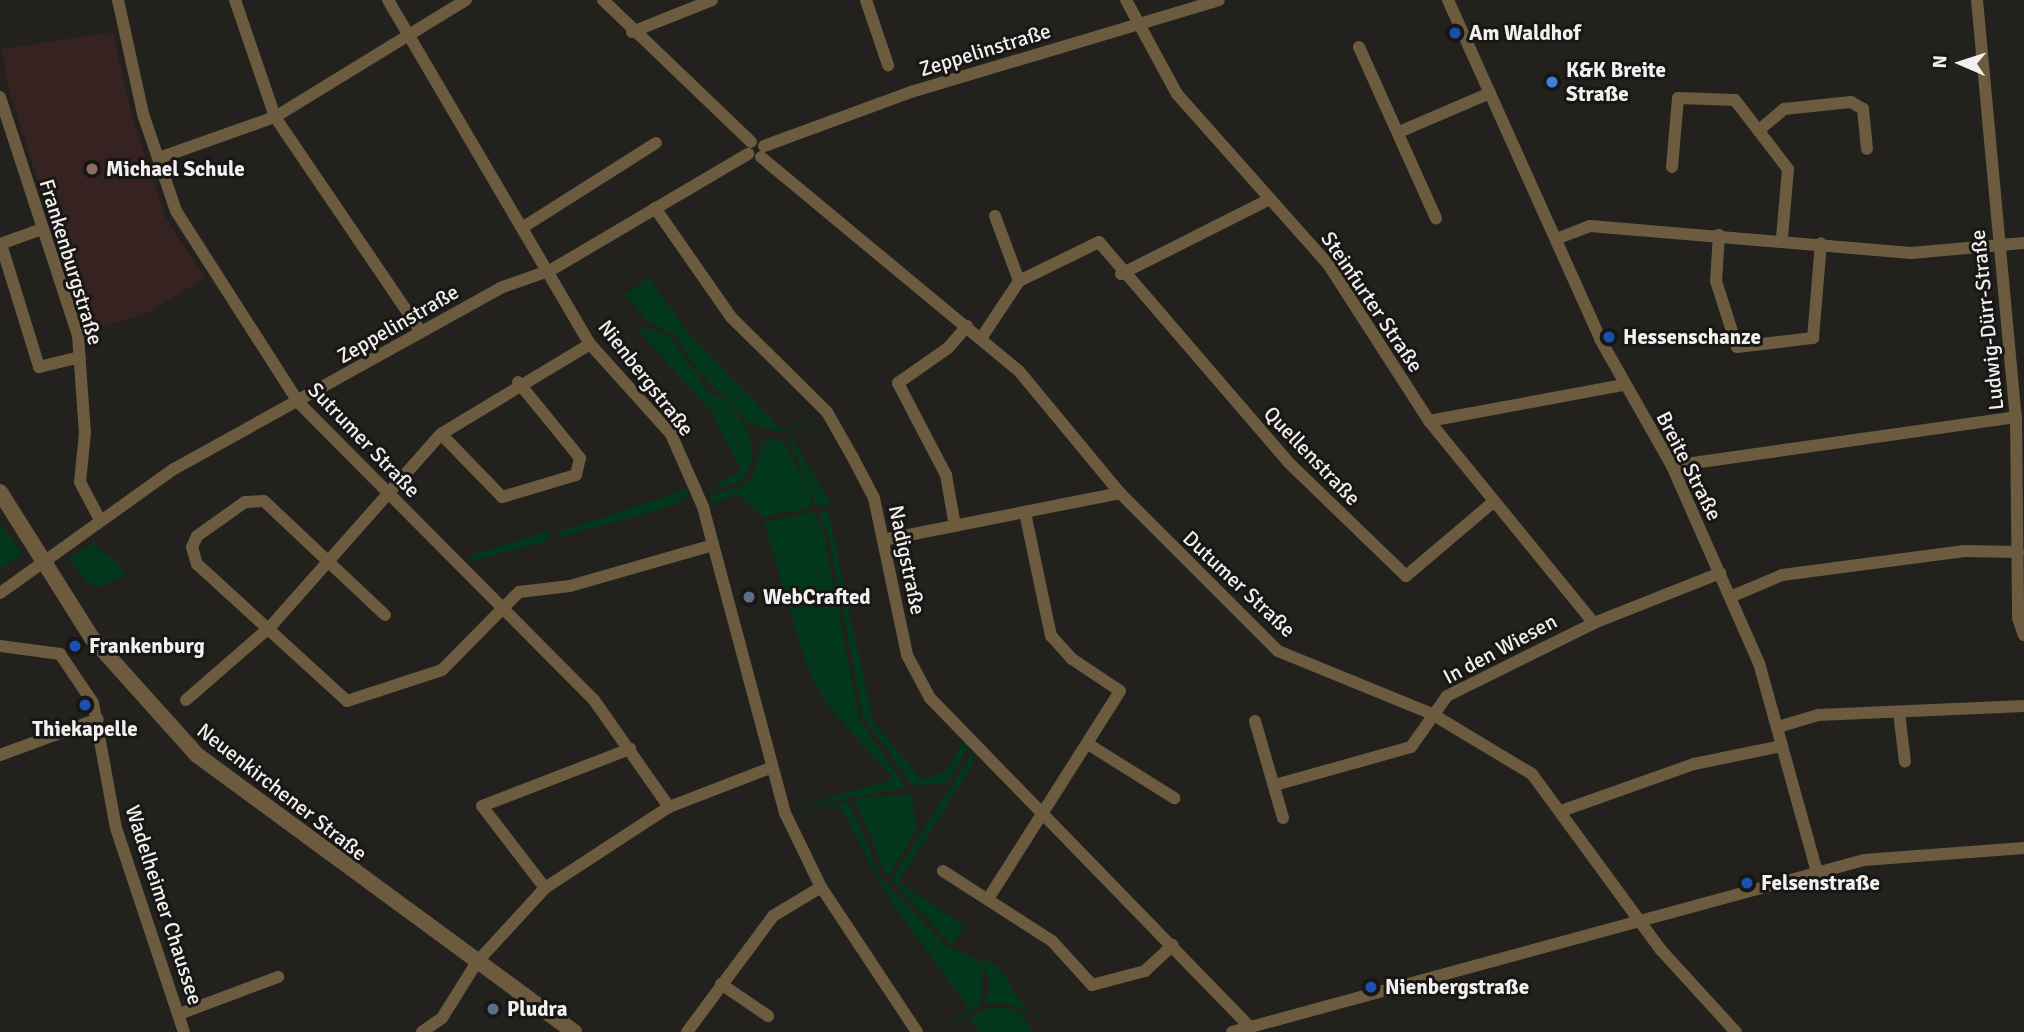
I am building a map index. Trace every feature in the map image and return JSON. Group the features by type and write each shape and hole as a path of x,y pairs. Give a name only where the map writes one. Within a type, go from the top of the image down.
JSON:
{"street":[{"name":"Sutrumer Straße","path":"118,0 159,158 176,211 299,403 386,492 503,604 594,700 669,807"},
{"path":"235,0 275,117 421,332"},
{"name":"Nienbergstraße","path":"388,0 551,270 590,344 671,433 713,545 769,768 821,887 917,1032"},
{"path":"159,158 275,117 466,0"},
{"name":"Dutumer Straße","path":"603,0 632,32 756,150 982,337 1120,493 1278,651 1432,714 1532,774 1564,810 1641,920 1736,1032"},
{"path":"632,32 712,0"},
{"path":"866,0 888,65"},
{"name":"Steinfurter Straße","path":"1126,0 1177,94 1328,264 1429,421 1492,503 1594,622"},
{"name":"Zeppelinstraße","path":"0,593 174,469 299,403 500,288 551,270 756,150 911,92 1219,0"},
{"name":"Breite Straße","path":"1448,0 1624,385 1672,466 1720,573 1778,727 1817,872"},
{"name":"Ludwig-Dürr-Straße","path":"1977,0 2021,458 2018,552 2024,635"},
{"path":"1359,47 1436,218"},
{"path":"1399,132 1490,93"},
{"name":"Frankenburgstraße","path":"0,97 80,357 85,433 80,482 100,520"},
{"path":"1672,167 1678,98 1735,100 1788,169 1782,238"},
{"path":"1759,130 1784,109 1851,102 1863,109 1867,149"},
{"path":"525,226 656,143"},
{"path":"982,337 1019,281 1099,242 1121,274 1270,199"},
{"name":"Nadigstraße","path":"655,208 731,317 827,412 874,498 915,677 1173,945 1231,1011 1250,1027"},
{"path":"995,216 1019,281"},
{"path":"1556,239 1590,226 1782,238 1911,253 2024,243"},
{"path":"41,229 1,244 39,367 80,357"},
{"path":"1719,234 1716,281 1737,346 1813,338 1821,243"},
{"name":"Quellenstraße","path":"1121,274 1288,462 1406,576 1492,503"},
{"path":"955,526 946,475 898,383 948,348 967,326"},
{"path":"186,700 271,626 330,561 386,492 441,434 517,382 590,344"},
{"path":"441,434 502,497 576,475 580,458 517,382"},
{"path":"1429,421 1624,385"},
{"path":"1672,466 2016,417"},
{"name":"Neuenkirchener Straße","path":"0,492 40,564 103,652 197,755 574,1032"},
{"path":"883,540 1120,493"},
{"path":"386,615 264,501 253,499 197,536 191,547 197,564 271,626 335,696 357,700 442,670 503,604 535,587 570,586 713,545"},
{"path":"988,899 1046,814 1121,691 1072,659 1051,636 1025,513"},
{"path":"1730,597 1783,575 1964,551 2018,552"},
{"name":"In den Wiesen","path":"1275,785 1411,747 1447,696 1594,622 1720,573"},
{"name":"Wadelheimer Chaussee","path":"0,646 60,654 98,719 116,828 184,1032"},
{"path":"1778,727 1818,715 2024,706"},
{"path":"1899,712 1905,762"},
{"path":"0,755 98,719"},
{"path":"1255,721 1283,818"},
{"path":"1088,744 1174,798"},
{"path":"1564,810 1694,764 1782,746"},
{"path":"545,888 482,807 630,749"},
{"path":"422,1032 442,1018 477,962 545,888 669,807 769,768"},
{"path":"1232,1032 1864,860 2024,848"},
{"path":"943,871 1052,941 1093,985 1145,971 1173,945"},
{"path":"687,1032 772,916 821,887"},
{"path":"179,1014 278,977"},
{"path":"721,984 768,1016"}],"shaded area":[{"name":"Michael Schule","path":"113,32 133,121 166,218 205,278 147,313 86,332 7,84 2,49"}],"green space":[{"path":"648,277 691,336 783,431 819,413 784,433 749,424 696,368 676,336 648,321 625,295"},
{"path":"650,328 670,337 709,392 726,401 749,431 753,457 743,481 706,491 741,470 711,411 638,331"},
{"path":"824,415 791,437 832,504 818,507 788,437"},
{"path":"763,437 764,444 769,443 765,437 784,442 810,490 812,508 763,517 741,495 710,503 711,495 743,486 753,476"},
{"path":"687,489 686,499 663,509 560,537 556,533"},
{"path":"828,510 873,721 921,779 945,772 964,742 970,745 948,782 912,786 863,717 829,539 819,513"},
{"path":"814,512 824,534 859,719 906,788 792,808 894,779 827,705 806,665 764,522"},
{"path":"0,523 23,554 0,569"},
{"path":"551,530 547,541 470,562 471,555"},
{"path":"93,542 125,575 101,587 86,582 69,559"},
{"path":"974,751 972,766 898,882 965,926 952,945 891,880"},
{"path":"911,794 917,829 888,878 854,799"},
{"path":"849,801 882,880 945,945 975,958 983,968 980,1006 939,1032 969,1009 891,902 840,806 795,814"},
{"path":"980,958 998,966 1028,1013 1007,1003 985,1004 990,981"},
{"path":"1006,1007 1024,1016 1033,1032 980,1032 971,1019 949,1032 984,1009"}],"place":[{"name":"Am Waldhof","path":"1455,33"},
{"name":"K&K Breite Straße","path":"1552,82"},
{"name":"Michael Schule","path":"92,169"},
{"name":"Hessenschanze","path":"1609,337"},
{"name":"WebCrafted","path":"749,597"},
{"name":"Frankenburg","path":"75,646"},
{"name":"Thiekapelle","path":"85,705"},
{"name":"Felsenstraße","path":"1747,883"},
{"name":"Nienbergstraße","path":"1371,987"},
{"name":"Pludra","path":"493,1009"}]}
